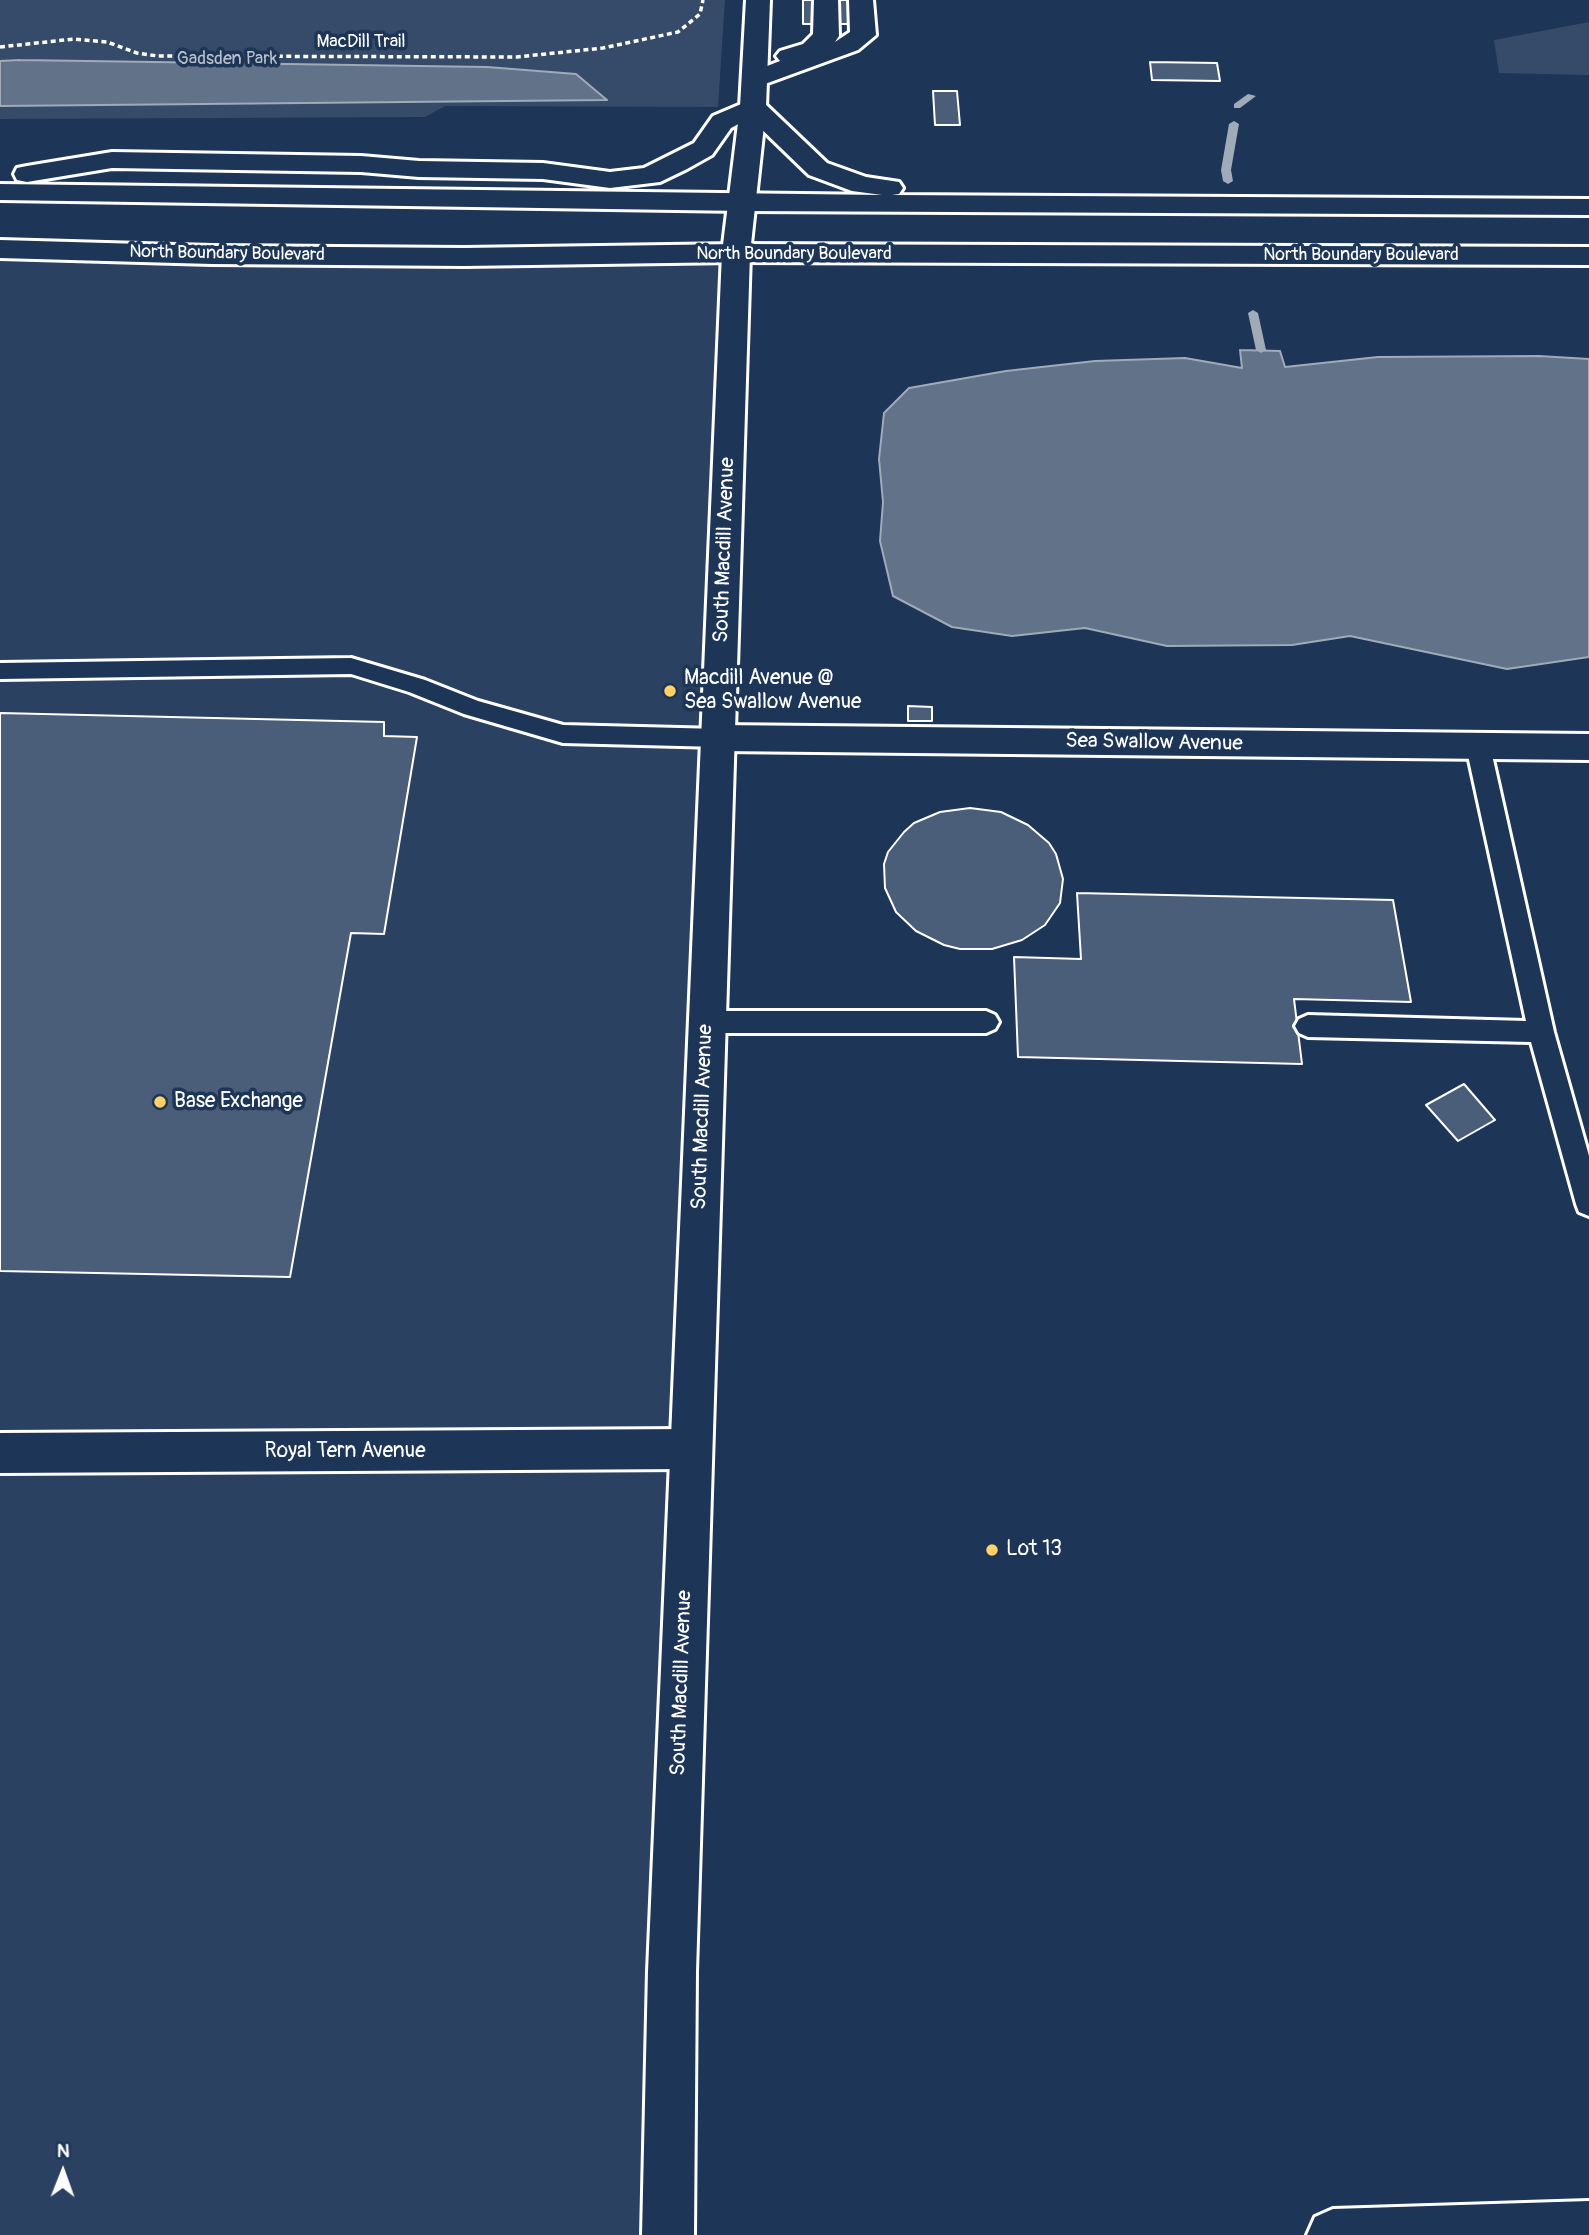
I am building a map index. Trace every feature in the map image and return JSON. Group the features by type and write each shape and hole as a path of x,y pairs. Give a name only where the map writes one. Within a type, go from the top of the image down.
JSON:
{"main road":[{"name":"South Macdill Avenue","path":"668,2235 672,1971 736,253 756,73 758,0"},
{"path":"756,73 812,49 825,36 826,0"},
{"path":"756,73 849,46 863,34 862,0"},
{"path":"0,179 112,160 361,164 419,169 543,171 610,180 650,176 678,163 703,149 722,122 753,107 818,169 862,185 1023,204"},
{"path":"0,192 743,203 1589,207"},
{"name":"North Boundary Boulevard","path":"0,249 212,255 451,257 736,253 1589,256"},
{"name":"Sea Swallow Avenue","path":"719,738 1589,747"},
{"name":"Royal Tern Avenue","path":"0,1453 690,1449"},
{"path":"1334,2235 1589,2227"}],"lane":[{"path":"0,671 351,666 417,686 472,708 563,734 719,738"},
{"path":"1478,746 1541,1031 1589,1204"},
{"path":"706,1022 986,1021"},
{"path":"1308,1026 1541,1031"}],"path":[{"name":"MacDill Trail","path":"0,47 74,39 107,42 137,53 158,56 517,57 603,48 678,32 701,14 703,0"}],"shaded area":[{"path":"0,61 487,67 576,74 607,100 0,106"},
{"path":"0,248 736,253 668,2235 0,2235"},
{"path":"1240,350 1280,351 1285,367 1378,357 1539,356 1589,359 1589,657 1507,669 1350,636 1292,645 1167,646 1085,628 1012,636 952,627 893,596 880,541 883,502 879,459 884,413 909,388 1006,371 1095,361 1185,358 1242,368"}],"green space":[{"name":"Gadsden Park","path":"0,0 725,0 718,107 445,106 425,117 0,119"},
{"path":"1589,22 1589,75 1499,73 1494,40"}],"building":[{"path":"803,0 865,0 866,24 803,24"},
{"path":"1150,62 1217,63 1220,81 1152,80"},
{"path":"933,91 957,91 960,125 935,125"},
{"path":"908,706 932,707 932,721 908,721"},
{"name":"Base Exchange","path":"0,713 384,722 384,736 417,737 384,934 351,933 290,1277 0,1271"},
{"path":"970,808 1001,812 1028,825 1049,843 1056,854 1063,879 1060,903 1045,925 1022,940 992,949 960,949 944,945 916,931 896,912 885,888 884,864 888,852 904,832 914,823 940,812"},
{"path":"1077,893 1393,900 1411,1002 1294,999 1302,1064 1018,1057 1014,957 1081,959"},
{"path":"1464,1084 1495,1120 1458,1141 1426,1105"}],"waterway":[{"path":"1237,106 1251,96"},
{"path":"1228,181 1226,170 1234,124"},
{"path":"1253,313 1261,350"}],"place":[{"name":"Macdill Avenue @ Sea Swallow Avenue","path":"670,691"},
{"name":"Base Exchange","path":"160,1102"},
{"name":"Lot 13","path":"992,1550"}]}
